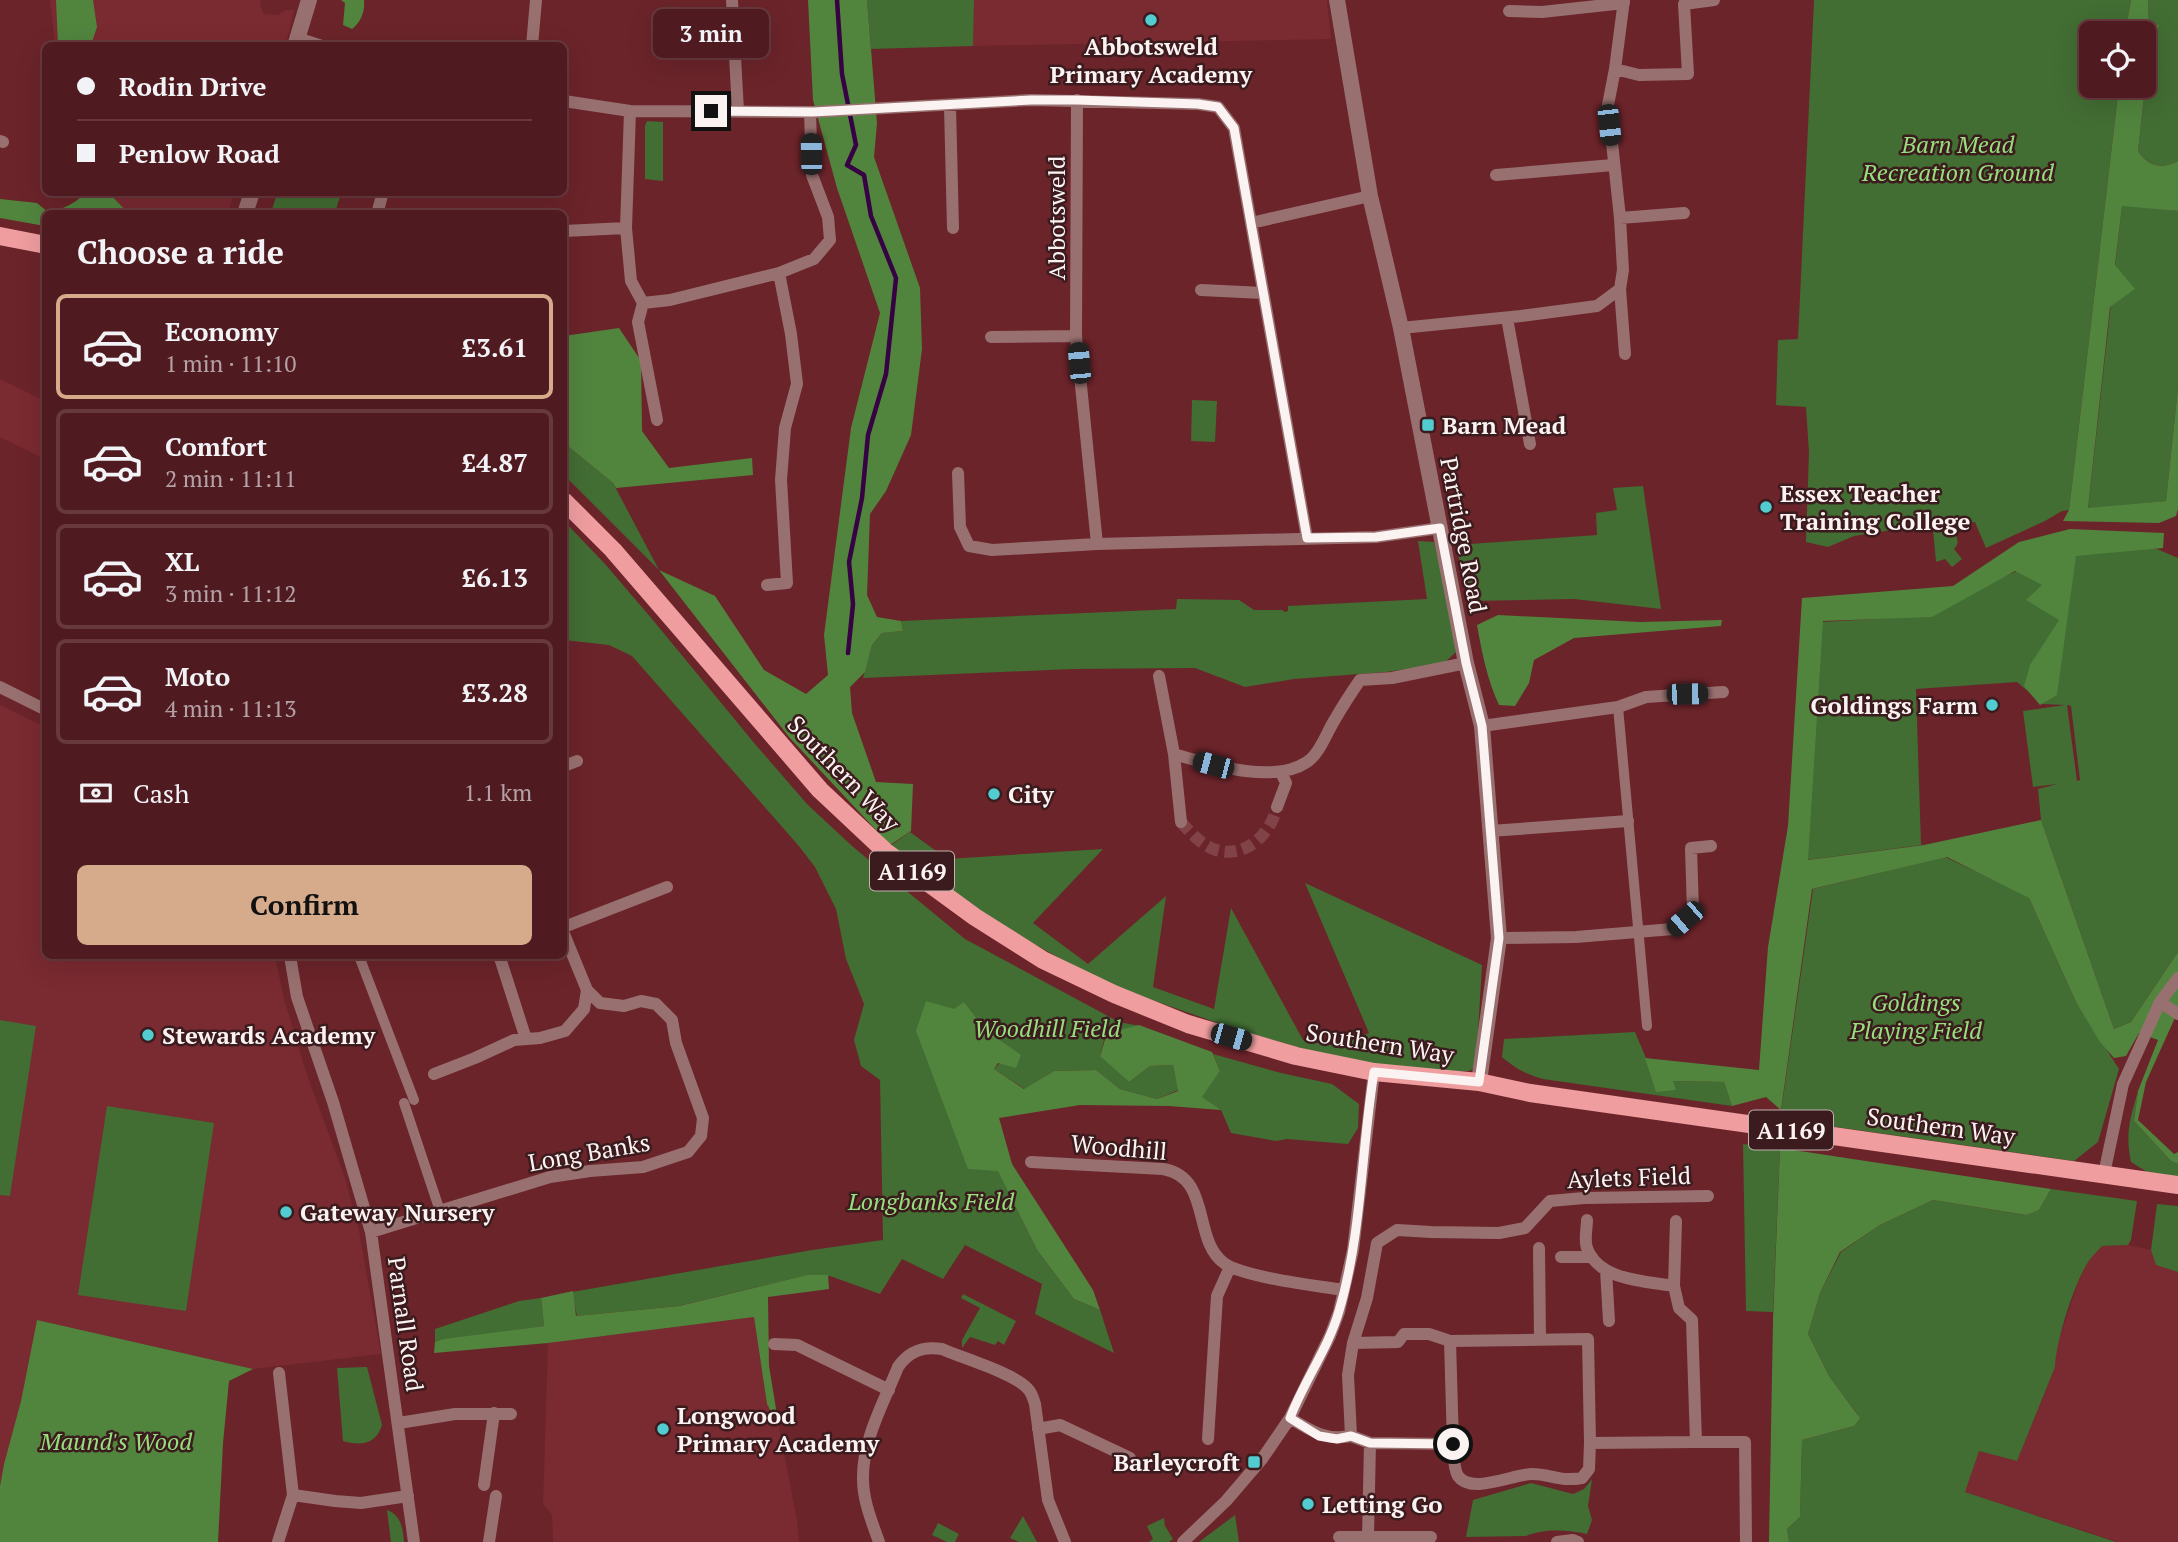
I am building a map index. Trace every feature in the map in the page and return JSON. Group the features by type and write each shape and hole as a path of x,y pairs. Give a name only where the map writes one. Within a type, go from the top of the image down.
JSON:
{"main road":[{"path":"0,236 42,244"},
{"name":"Southern Way","path":"567,504 613,550 820,789 886,852 975,918 1043,960 1114,994 1188,1024 1296,1056 1374,1072 1479,1082 1530,1093 2178,1185"}],"street":[{"path":"296,42 309,0"},
{"path":"531,42 536,0"},
{"path":"732,0 738,111"},
{"name":"Partridge Road","path":"1337,0 1370,196 1401,328 1466,663 1482,726 1499,938 1479,1082"},
{"path":"1615,69 1639,75 1688,74 1684,4 1714,0"},
{"path":"1509,11 1542,12 1624,1 1608,105 1620,218 1623,271 1620,289 1625,354"},
{"path":"567,101 630,111 810,112 1031,100 1198,104 1218,107 1234,128 1307,538"},
{"name":"Abbotsweld","path":"1077,100 1076,336 1097,544"},
{"path":"950,106 953,228"},
{"path":"630,111 626,228 631,281 643,303 638,322 657,420"},
{"path":"643,303 670,300 779,273 814,259 830,240 828,216 812,176 810,112"},
{"path":"1496,175 1613,165"},
{"path":"1251,223 1370,196"},
{"path":"1620,218 1684,214"},
{"path":"567,231 626,228"},
{"path":"767,585 787,583 781,480 785,428 797,384 779,273"},
{"path":"1401,328 1598,306 1620,289"},
{"path":"1201,290 1263,293"},
{"path":"1507,318 1530,444"},
{"path":"990,337 1076,336"},
{"path":"958,473 960,527 969,546 992,550 1097,544 1376,537 1440,528"},
{"path":"1174,754 1253,773 1281,772 1307,762 1318,749 1360,680 1392,678 1466,663"},
{"path":"1160,676 1174,754 1181,822"},
{"path":"0,687 42,708"},
{"path":"1482,726 1618,707 1646,698 1723,692"},
{"path":"1618,707 1647,1026"},
{"path":"567,765 576,761"},
{"path":"1277,807 1286,783 1281,772"},
{"path":"1490,831 1628,821"},
{"path":"1499,938 1576,937 1673,929 1693,911 1691,848 1711,846"},
{"path":"567,926 667,887"},
{"path":"434,1074 514,1040 540,1038 565,1031 584,1009 587,990 567,941"},
{"name":"Parnall Road","path":"291,959 297,997 333,1102 371,1231 414,1542"},
{"path":"360,959 409,1102 440,1211"},
{"path":"500,959 526,1039"},
{"path":"2104,1174 2123,1084 2160,1002 2178,978"},
{"name":"Long Banks","path":"371,1231 550,1177 643,1167 688,1152 701,1136 703,1116 676,1043 672,1020 656,1004 641,1001 624,1006 600,1003 587,990"},
{"path":"2160,1002 2178,1014"},
{"path":"1183,1542 1226,1501 1255,1468 1290,1418 1330,1336 1353,1250 1374,1072"},
{"name":"Woodhill","path":"1031,1162 1163,1169 1177,1173 1193,1190 1213,1251 1230,1267"},
{"name":"Aylets Field","path":"1351,1436 1348,1376 1353,1343 1367,1298 1377,1243 1397,1230 1499,1233 1525,1228 1550,1201 1708,1196"},
{"path":"1587,1220 1586,1246 1592,1257 1605,1270 1627,1278 1674,1286"},
{"path":"1676,1221 1674,1286 1679,1308 1692,1320 1696,1442"},
{"path":"1539,1248 1540,1339"},
{"path":"1561,1257 1592,1257"},
{"path":"1208,1439 1217,1296 1230,1267 1344,1290"},
{"path":"1605,1270 1609,1321"},
{"path":"1353,1343 1398,1342 1404,1334 1429,1334 1450,1341 1588,1339 1589,1469 1582,1478 1560,1480 1532,1474 1479,1485 1469,1484 1459,1478 1455,1469 1453,1444 1450,1341"},
{"path":"774,1344 797,1346 889,1390"},
{"path":"879,1542 862,1481 867,1448 898,1367 909,1355 922,1348 942,1349 1024,1385 1033,1398 1048,1500 1065,1542"},
{"path":"278,1542 293,1495 279,1373"},
{"path":"484,1485 494,1413"},
{"path":"399,1423 455,1414 511,1414"},
{"path":"1290,1418 1319,1436 1337,1439 1351,1436 1370,1443 1453,1444"},
{"path":"1038,1429 1060,1425 1130,1458"},
{"path":"1590,1443 1745,1442 1746,1542"},
{"path":"1368,1537 1370,1443"},
{"path":"293,1495 361,1503 408,1496"},
{"path":"489,1542 496,1496"},
{"path":"1339,1537 1431,1537"},
{"path":"1557,1542 1578,1542"}],"shaded area":[{"path":"50,0 260,0 264,14 278,15 286,10 294,10 287,42 55,42"},
{"name":"Abbotsweld Primary Academy","path":"974,0 1327,0 1331,39 973,46"},
{"path":"80,196 234,196 229,210 82,210"},
{"path":"0,379 42,400 42,458 0,437"},
{"name":"Stewards Academy","path":"0,705 42,726 42,959 276,959 284,999 306,1072 345,1178 359,1231 381,1354 253,1369 37,1320 0,1486"},
{"path":"2128,1245 2151,1250 2157,1265 2178,1272 2178,1542 2118,1542 1965,1492 1979,1450 2017,1461 2055,1367 2055,1352 2077,1285 2090,1258 2102,1246"},
{"name":"Longwood Primary Academy","path":"754,1317 767,1404 779,1427 799,1542 553,1542 552,1515 543,1504 548,1343"}],"green space":[{"path":"56,0 93,0 97,27 92,42 58,42"},
{"path":"341,0 364,0 362,16 352,29 343,25 345,3"},
{"path":"808,0 867,0 877,123 874,157 920,288 922,349 911,435 886,491 870,514 867,595 877,617 901,621 903,631 882,633 872,645 865,672 850,687 852,713 876,782 913,784 911,831 890,845 789,737 659,570 715,596 764,670 806,694 828,675 824,635 851,428 880,313 837,188 813,100"},
{"path":"867,0 974,0 973,46 871,49"},
{"name":"Barn Mead Recreation Ground","path":"1814,0 2131,0 2127,21 2079,21 2079,98 2118,98 2069,510 1986,548 1975,522 1916,526 1854,536 1828,547 1806,542 1809,452 1806,407 1776,405 1778,340 1798,339"},
{"path":"2131,0 2148,0 2149,21 2127,21"},
{"path":"2148,0 2178,0 2178,161 2161,166 2151,163 2138,151 2144,98 2156,98 2158,25 2156,21 2149,21"},
{"path":"2118,98 2144,98 2138,151 2146,160 2156,165 2178,161 2178,211 2122,206 2115,265 2135,289 2110,307 2088,508 2166,501 2178,388 2178,509 2176,516 2159,523 2063,521 2069,510"},
{"path":"647,121 663,122 663,181 645,179"},
{"path":"112,196 125,210 57,210 81,197"},
{"path":"276,196 340,196 336,210 272,210"},
{"path":"0,199 37,203 45,210 42,210 42,225 0,218"},
{"path":"2122,205 2178,211 2178,388 2166,501 2088,509"},
{"path":"619,328 641,361 642,431 669,468 752,458 753,475 616,488 567,445 567,336"},
{"path":"1192,400 1217,401 1215,442 1191,441"},
{"path":"567,445 613,483 659,570 567,478"},
{"path":"1643,486 1661,609 1574,599 1469,601 1456,545 1597,535 1596,513 1617,510 1613,488"},
{"path":"567,524 605,564 807,804 852,846 965,939 1119,1022 1140,1026 1106,1033 1100,1055 1129,1082 1150,1066 1173,1065 1178,1090 1157,1099 1120,1089 1096,1070 1054,1071 1025,1089 994,1069 1012,1050 987,1031 964,1002 998,1170 1037,1250 1074,1299 1100,1310 1114,1353 1035,1314 1042,1284 965,1245 943,1279 902,1259 880,1294 830,1276 808,1275 678,1306 577,1316 572,1292 883,1240 880,1080 861,1066 854,1040 864,1004 846,959 836,909 815,867 798,845 632,656 609,645 567,640"},
{"path":"1951,527 1956,535 1958,541 1954,549 1962,559 1952,567 1945,559 1936,562 1933,529"},
{"path":"2070,529 2164,533 2163,548 2076,556 2057,695 2040,705 2024,686 2030,665 2059,620 2026,600 2042,585 2015,571 1932,617 1823,621 1808,860 1924,845 2041,820 2114,1029 2131,1022 2178,952 2178,1011 2146,1082 2138,1120 2174,1154 2178,1152 2178,1164 2171,1161 2134,1121 2138,1091 2158,1040 2139,1033 2126,1056 2114,1058 2100,1042 2076,1002 2029,898 1947,857 1812,889 1781,1110 1766,1097 1732,1106 1724,1082 1673,1081 1676,1090 1656,1092 1645,1058 1759,1070 1768,947 1788,826 1802,598 1953,586 2019,542"},
{"path":"1418,541 1434,542 1446,592 1456,652 1443,664 1386,672 1294,679 1245,687 1195,668 1072,669 863,678 872,645 882,633 903,631 901,621 1176,609 1177,599 1239,600 1254,610 1284,612 1288,611 1288,606 1427,599"},
{"path":"2069,549 2157,549 2178,558 2178,952 2131,1022 2114,1029 2041,820 2038,789 2057,784 2033,787 2023,711 2065,705 2043,704 2017,682 1916,689 1921,845 1807,860 1822,622 1929,616 2003,577","holes":["2067,705 2071,706 2080,780 2077,781"]},
{"path":"1498,615 1640,622 1722,620 1721,626 1574,638 1534,660 1529,683 1515,706 1499,705 1488,676 1477,625"},
{"path":"910,832 947,859 1103,849 1033,923 1088,964 1166,896 1153,987 1214,1009 1231,908 1303,1040 1336,1046 1369,1033 1305,883 1482,965 1476,1067 1469,1071 1392,1074 1238,1030 1106,984 982,915 890,846"},
{"name":"Goldings Playing Field","path":"1945,857 2028,896 2076,1002 2119,1069 2098,1142 2074,1161 1780,1119 1813,889"},
{"path":"926,1001 954,1009 964,1002 987,1031 1021,1055 1016,1068 998,1063 994,1069 1024,1089 1054,1071 1096,1070 1120,1089 1157,1099 1178,1091 1173,1065 1150,1066 1129,1082 1100,1056 1107,1033 1139,1025 1212,1052 1220,1071 1202,1097 1221,1110 1169,1106 1080,1105 999,1118 1012,1164 1093,1290 1100,1310 1074,1299 1037,1250 998,1171 968,1169 916,1031"},
{"path":"0,1020 36,1026 10,1196 0,1195"},
{"path":"1635,1032 1646,1058 1676,1090 1672,1081 1724,1082 1732,1106 1543,1079 1521,1071 1502,1057 1504,1039"},
{"path":"1213,1054 1332,1084 1359,1104 1358,1128 1348,1144 1287,1139 1276,1141 1231,1133 1221,1110 1201,1097 1220,1071"},
{"path":"2138,1091 2134,1121 2171,1161 2178,1164 2178,1177 2147,1172 2131,1162 2129,1126"},
{"path":"107,1106 214,1123 186,1311 78,1295"},
{"path":"1743,1144 1780,1148 1773,1312 1746,1311"},
{"path":"1780,1148 2051,1189 2039,1210 2026,1215 1933,1200 1880,1225 1840,1252 1820,1293 1808,1334 1829,1376 1860,1418 1854,1426 1802,1440 1800,1517 1787,1529 1789,1542 1769,1542 1773,1320"},
{"path":"2051,1189 2137,1201 2131,1240 2128,1245 2102,1246 2085,1268 2067,1311 2055,1367 2017,1461 1979,1451 1965,1492 2116,1542 1789,1542 1787,1529 1800,1517 1802,1440 1854,1426 1858,1415 1829,1376 1808,1334 1820,1293 1841,1252 1880,1225 1933,1200 2025,1215 2039,1210"},
{"path":"2157,1204 2178,1206 2178,1272 2156,1265 2151,1250"},
{"path":"807,1275 828,1275 829,1289 768,1297 769,1366 779,1427 767,1404 754,1317 548,1343 434,1353 435,1342 444,1339 544,1326 541,1298 573,1291 576,1316 679,1306"},
{"path":"963,1294 1016,1321 1004,1345 998,1341 995,1345 970,1337 962,1348 962,1340 980,1308 961,1298"},
{"path":"541,1298 544,1326 435,1342 435,1329 519,1301"},
{"name":"Maund's Wood","path":"37,1320 253,1369 229,1381 218,1542 0,1542 0,1486"},
{"path":"367,1367 382,1425 372,1440 361,1443 343,1441 337,1368"},
{"path":"1592,1479 1588,1506 1592,1520 1587,1534 1556,1530 1526,1536 1466,1537 1473,1500 1531,1483 1573,1494 1584,1489"},
{"path":"387,1510 398,1519 404,1542 391,1542"},
{"path":"1235,1515 1239,1542 1199,1542"},
{"path":"1023,1516 1037,1542 1019,1542 1010,1538"},
{"path":"1164,1518 1165,1526 1173,1539 1169,1542 1149,1542 1153,1539 1147,1526"},
{"path":"938,1523 959,1534 955,1542 947,1542 932,1535"}],"waterway":[{"path":"837,0 842,74 856,145 847,165 864,175 871,216 896,278 886,374 868,435 862,498 849,562 853,604 848,653"}],"tunnel":[{"path":"1181,822 1211,848 1227,852 1237,851 1263,835 1277,807"}],"place":[{"name":"Abbotsweld Primary Academy","path":"1151,20"},
{"name":"Barn Mead","path":"1428,425"},
{"name":"Essex Teacher Training College","path":"1766,507"},
{"name":"Goldings Farm","path":"1992,705"},
{"name":"City","path":"994,794"},
{"name":"Stewards Academy","path":"148,1035"},
{"name":"Gateway Nursery","path":"286,1212"},
{"name":"Longwood Primary Academy","path":"663,1429"},
{"name":"Barleycroft","path":"1254,1462"},
{"name":"Letting Go","path":"1308,1504"}],"route":[{"path":"711,111 813,112 1077,100 1218,107 1234,128 1307,538 1376,537 1440,528 1466,663 1482,726 1499,938 1479,1082 1374,1072 1353,1250 1339,1312 1290,1418 1319,1436 1337,1439 1351,1436 1370,1443 1453,1444"}],"park label":[{"name":"Woodhill Field","path":"1047,1028"},
{"name":"Longbanks Field","path":"931,1201"}]}
